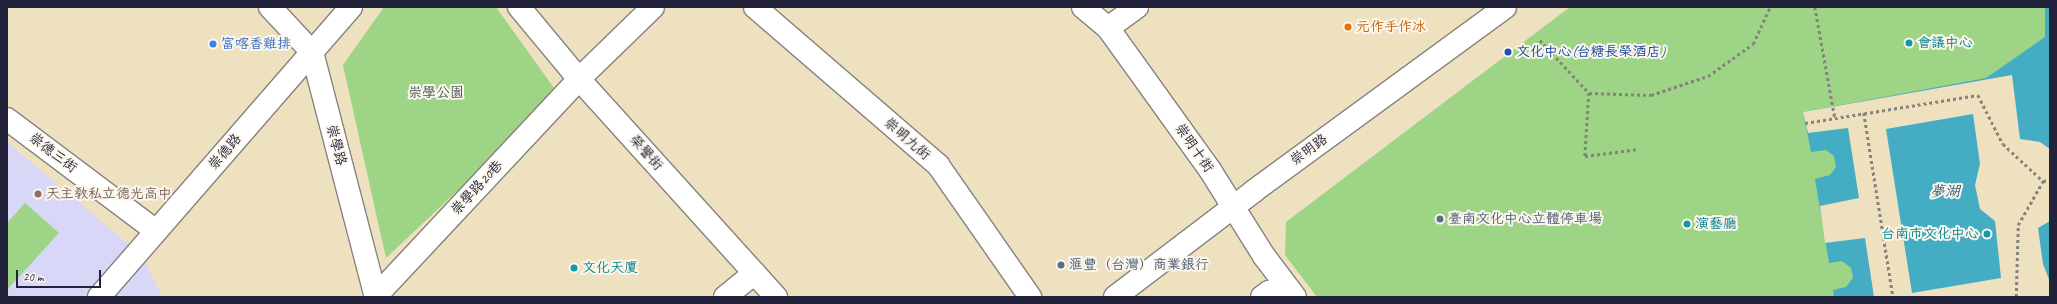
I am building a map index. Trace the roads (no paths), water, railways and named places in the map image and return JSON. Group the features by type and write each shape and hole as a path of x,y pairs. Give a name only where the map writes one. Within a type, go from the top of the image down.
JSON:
{"street":[{"name":"崇學路","path":"270,7 312,52 376,297"},
{"name":"崇德路","path":"99,297 351,7"},
{"name":"榮譽街","path":"519,7 579,79 776,297"},
{"name":"崇學路20巷","path":"376,297 579,79 653,7"},
{"name":"崇明九街","path":"755,7 938,165 1030,297"},
{"name":"崇明十街","path":"1083,7 1108,28 1235,208 1264,256 1292,293"},
{"path":"1108,28 1136,7"},
{"name":"崇明路","path":"1115,297 1235,208 1254,190 1506,7"},
{"name":"崇德三街","path":"7,119 156,231"},
{"path":"725,297 755,272"},
{"path":"1262,297 1269,292 1292,293"}],"water":[{"name":"夢湖","path":"2045,7 2050,7 2050,297 1834,297 1833,290 1846,287 1853,278 1851,268 1842,261 1829,263 1815,179 1830,175 1836,167 1834,156 1826,150 1811,152 1803,112 1986,78 2045,37"}],"place":[{"name":"元作手作冰","path":"1348,27"},
{"name":"會議中心","path":"1909,43"},
{"name":"富喀香雞排","path":"213,44"},
{"name":"文化中心(台糖長榮酒店)","path":"1508,52"},
{"name":"天主教私立德光高中","path":"38,194"},
{"name":"臺南文化中心立體停車場","path":"1440,219"},
{"name":"演藝廳","path":"1687,224"},
{"name":"台南市文化中心","path":"1987,234"},
{"name":"滙豐（台灣）商業銀行","path":"1061,265"},
{"name":"文化天廈","path":"574,268"}],"park label":[{"name":"崇學公園","path":"436,93"}]}
